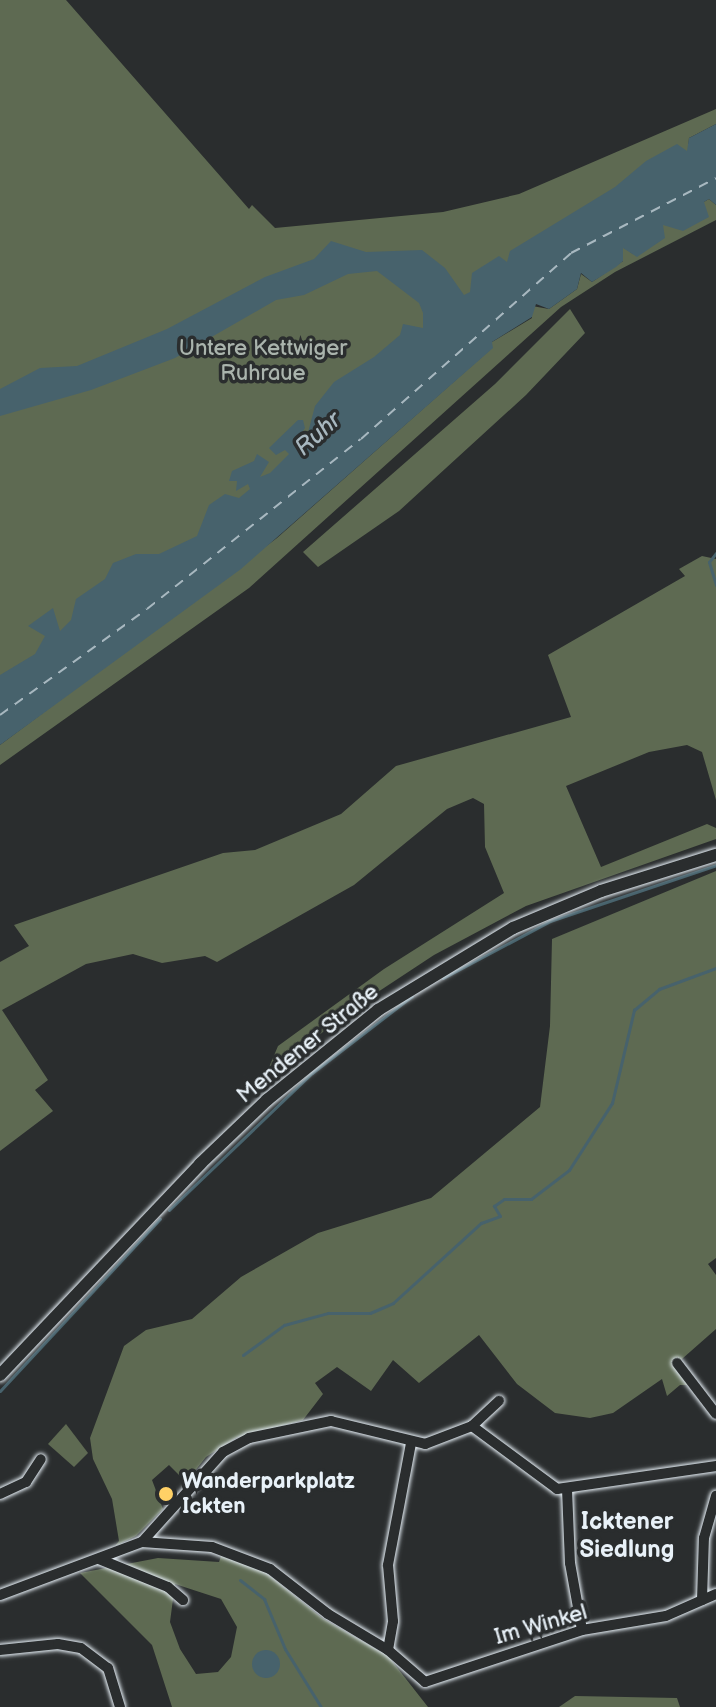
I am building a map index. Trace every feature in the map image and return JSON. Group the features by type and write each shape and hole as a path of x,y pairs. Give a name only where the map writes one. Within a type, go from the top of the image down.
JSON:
{"main road":[{"name":"Mendener Straße","path":"0,1375 200,1164 313,1060 378,1010 513,928 601,891 716,855"}],"street":[{"path":"677,1363 715,1409"},
{"path":"142,1542 207,1464 249,1438 331,1421 425,1444 472,1426 499,1401"},
{"path":"472,1426 557,1489 716,1466"},
{"path":"0,1595 142,1542 212,1547 246,1557 388,1650 393,1621 388,1565 411,1443"},
{"path":"0,1494 26,1482 41,1459"},
{"path":"567,1489 568,1549 582,1630"},
{"path":"702,1600 704,1538 716,1496"},
{"path":"99,1559 168,1587 183,1600"},
{"name":"Im Winkel","path":"388,1650 425,1682 582,1630 637,1624 682,1610 716,1594"},
{"path":"0,1650 58,1644 81,1648 108,1668 120,1707"}],"green space":[{"name":"Untere Kettwiger Ruhraue","path":"0,0 66,0 249,209 252,205 275,228 443,212 519,194 716,109 716,124 689,138 688,152 0,700"},
{"path":"709,199 716,205 716,220 615,272 561,307 249,588 0,765 0,745 277,538 492,348 492,342 532,318 532,306 549,309 577,289 581,274 592,282 623,261 623,247 633,254 663,225"},
{"path":"570,309 585,333 526,395 399,511 318,567 303,552 495,384"},
{"path":"702,556 716,559 716,800 702,752 687,745 649,752 566,786 601,867 707,824 716,828 716,839 526,906 434,955 349,1011 272,1073 267,1072 278,1046 384,969 504,893 485,847 484,804 473,798 447,809 354,885 217,962 205,956 162,963 133,954 86,964 2,1010 48,1080 35,1090 53,1111 0,1151 0,962 29,946 14,925 223,853 255,850 341,814 396,766 571,717 548,655 685,576 679,569"},
{"path":"716,871 716,1258 708,1264 716,1275 716,1329 674,1366 689,1385 680,1385 667,1396 662,1379 613,1413 590,1418 555,1413 517,1384 479,1335 419,1383 393,1360 371,1391 337,1367 315,1383 323,1394 303,1420 236,1438 206,1457 186,1482 169,1465 152,1480 163,1509 136,1536 115,1546 119,1541 112,1499 93,1459 90,1438 124,1346 146,1330 192,1319 241,1277 318,1233 431,1198 540,1107 550,1026 552,939"},
{"path":"66,1424 88,1453 74,1467 48,1444"},
{"path":"221,1556 265,1572 322,1618 388,1656 428,1707 172,1707 152,1645 80,1573 158,1558 219,1562","holes":["175,1584 221,1599 237,1627 231,1657 218,1672 196,1674 180,1649 170,1622"]},
{"path":"575,1696 677,1698 680,1707 559,1707"}],"water":[{"name":"Ruhr","path":"716,124 716,205 709,199 704,202 709,217 683,231 663,225 665,238 637,257 623,248 623,261 616,267 592,282 581,273 577,289 549,309 536,304 532,317 492,342 493,348 241,569 0,745 0,675 35,654 45,636 28,626 53,608 60,631 71,620 76,599 105,579 113,563 136,554 159,554 197,536 209,505 225,494 239,498 250,489 248,484 236,491 237,481 229,481 232,471 254,461 257,454 269,462 260,477 270,473 289,454 285,450 276,455 269,448 298,420 303,420 305,428 295,443 306,440 315,406 334,382 374,357 400,335 403,324 423,328 423,313 419,303 377,271 348,274 304,295 276,300 175,358 91,390 0,416 0,389 40,368 77,366 167,329 265,277 314,259 331,241 366,252 422,250 445,268 464,295 470,292 472,273 499,256 507,262 510,251 615,187 646,161 677,144 687,151 689,138"},
{"path":"266,1650 276,1654 280,1664 276,1674 266,1678 256,1674 252,1664 256,1654"}],"waterway":[{"path":"716,553 709,562 716,585"},
{"path":"443,978 550,921 716,865"},
{"path":"243,1355 284,1325 328,1313 370,1313 393,1303 481,1223 500,1216 494,1206 504,1199 531,1199 569,1170 612,1103 634,1010 659,989 716,968"},
{"path":"169,1210 312,1073 412,996"},
{"path":"0,1391 160,1219"},
{"path":"240,1580 264,1599 285,1649 321,1707"}],"ferry route":[{"path":"0,715 147,609 361,439 571,253 716,178"}],"place":[{"name":"Wanderparkplatz Ickten","path":"166,1494"}],"district":[{"name":"Icktener Siedlung","path":"627,1536"}]}
